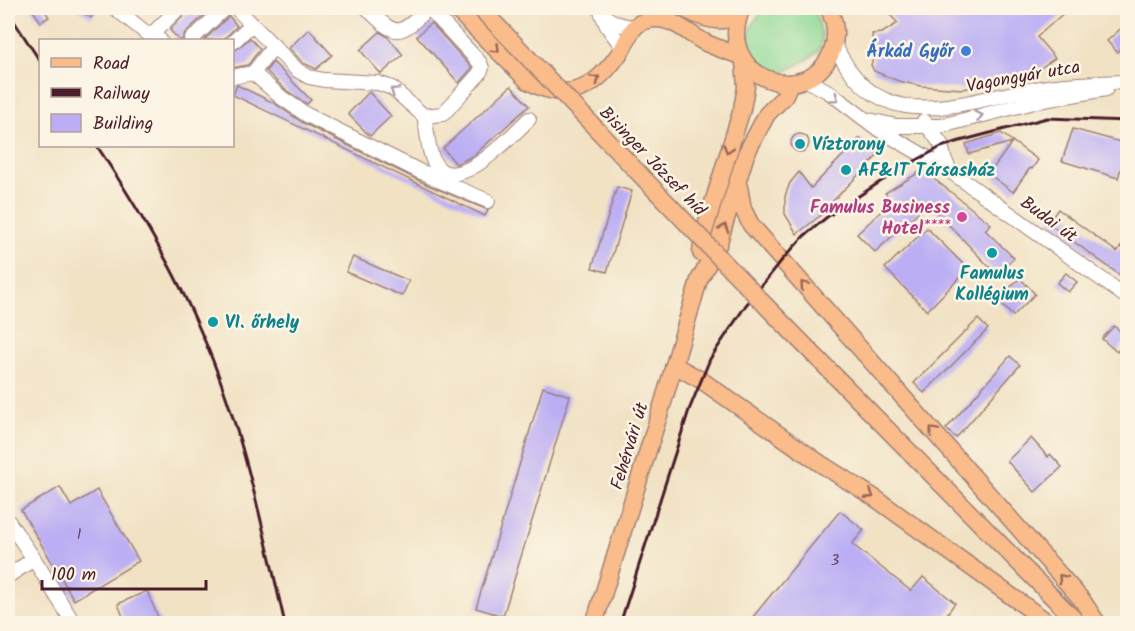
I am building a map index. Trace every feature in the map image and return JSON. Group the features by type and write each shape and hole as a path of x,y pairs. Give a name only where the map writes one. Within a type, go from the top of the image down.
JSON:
{"main road":[{"path":"455,8 528,81 542,90 556,93 579,89 598,80 623,48 635,27 644,21 656,19 667,21 743,59 759,76 779,83 797,81"},
{"name":"Bisinger József híd","path":"480,8 767,307 1079,624"},
{"path":"682,8 719,20 731,18 742,8"},
{"name":"Fehérvári út","path":"594,624 699,280 703,235 742,109 746,87 743,59 736,37 738,17 742,8"},
{"path":"834,12 834,43"},
{"name":"Fehérvári út","path":"699,280 718,245 746,154 767,114 797,81 815,73 824,65 831,54 834,43"},
{"path":"738,182 739,197 751,225 1082,600 1098,624"},
{"path":"674,364 874,498 1050,624"}],"street":[{"path":"115,8 155,38 179,8"},
{"path":"192,39 225,8"},
{"path":"236,8 297,70 309,77 378,83 392,88 424,116 435,165 452,174"},
{"path":"367,8 388,29 398,31 409,27 428,8 480,63 482,68 479,74 443,114 424,116"},
{"path":"600,10 611,32 623,48"},
{"path":"600,10 620,26 635,27"},
{"path":"234,41 252,24"},
{"path":"834,43 844,64 860,83 887,101 906,106 916,112 941,144 944,159 950,171"},
{"path":"234,77 253,73 274,46"},
{"path":"253,73 282,98 307,115 421,172 488,201"},
{"name":"Budai út","path":"797,81 823,89 871,125 950,171 1128,298"},
{"name":"Vagongyár utca","path":"906,106 925,108 950,106 1072,83 1128,84"},
{"name":"Vagongyár utca","path":"928,126 941,126 1038,101 1128,84"},
{"path":"923,157 921,137 929,120 935,113 950,106"},
{"path":"421,172 439,177 464,172 477,166 529,119"},
{"name":"Budai út","path":"864,119 896,126 928,126"},
{"path":"941,144 954,122"},
{"path":"8,520 74,624"},
{"path":"8,576 34,559"}],"green space":[{"path":"766,8 812,8 821,30 822,39 817,52 784,73 772,69 749,53 748,40 751,28"}],"building":[{"path":"31,8 43,8 49,17 41,22"},
{"path":"76,8 98,8 91,18"},
{"path":"188,8 212,8 185,33 182,39 178,39 170,30"},
{"name":"Árkád Győr","path":"893,8 1069,8 1037,37 1055,58 1039,69 1009,80 963,89 921,86 898,81 874,71 871,65 874,57 872,34 882,33 898,23 888,13"},
{"path":"229,16 237,26 224,39 205,39"},
{"path":"1128,22 1128,43 1117,52 1107,41"},
{"path":"431,23 472,68 459,83 417,36"},
{"path":"309,29 332,55 316,69 303,63 289,48"},
{"path":"380,32 388,37 403,55 381,74 360,50"},
{"path":"250,38 260,49 248,65 234,68 234,51"},
{"path":"273,62 311,100 307,104 287,91 266,71"},
{"path":"237,85 274,103 303,123 428,185 488,210 485,216 234,95"},
{"path":"511,86 529,106 473,156 456,164 443,148"},
{"path":"369,92 391,116 370,136 348,114"},
{"path":"1073,129 1128,144 1118,178 1062,161"},
{"path":"1001,133 1038,160 1013,192 989,174 1012,142 969,154 966,144"},
{"name":"Víztorony","path":"800,134 806,137 809,143 806,149 800,152 794,149 791,143 794,137"},
{"path":"860,138 878,155 832,202 835,204 797,234 785,214 785,196 790,183 799,172 811,188"},
{"name":"Famulus Business Hotel****","path":"923,170 991,224 985,230 1014,258 997,275 928,203 875,252 857,234 893,200 885,193"},
{"path":"617,187 632,191 607,272 592,268"},
{"path":"1058,209 1117,252 1128,237 1128,281 1048,223"},
{"path":"927,228 968,269 927,311 885,268"},
{"path":"353,257 409,281 402,296 346,272"},
{"path":"1066,273 1077,282 1068,292 1057,283"},
{"path":"1020,278 1035,294 1013,316 997,300"},
{"path":"978,319 988,329 924,393 914,383"},
{"path":"1114,326 1128,338 1117,352 1102,339"},
{"path":"1010,356 1020,365 956,438 946,429"},
{"path":"543,387 570,396 503,616 476,608"},
{"path":"1031,438 1048,457 1050,454 1062,467 1035,492 1007,461"},
{"path":"60,487 71,506 97,490 139,561 74,600 21,510"},
{"path":"840,511 864,530 852,544 911,591 923,577 955,603 944,618 951,624 747,624"},
{"path":"147,591 161,624 126,624 118,604"}],"railway":[{"path":"8,12 39,59"},
{"path":"620,624 689,410 710,359 746,305 804,236 827,217 880,182 941,147 1047,118 1128,121"},
{"path":"98,147 140,213 166,260 190,307 215,367 240,439 285,624"}],"place":[{"name":"Árkád Győr","path":"966,51"},
{"name":"Víztorony","path":"800,144"},
{"name":"AF&IT Társasház","path":"846,170"},
{"name":"Famulus Business Hotel****","path":"962,217"},
{"name":"Famulus Kollégium","path":"992,253"},
{"name":"VI. őrhely","path":"213,322"}]}
